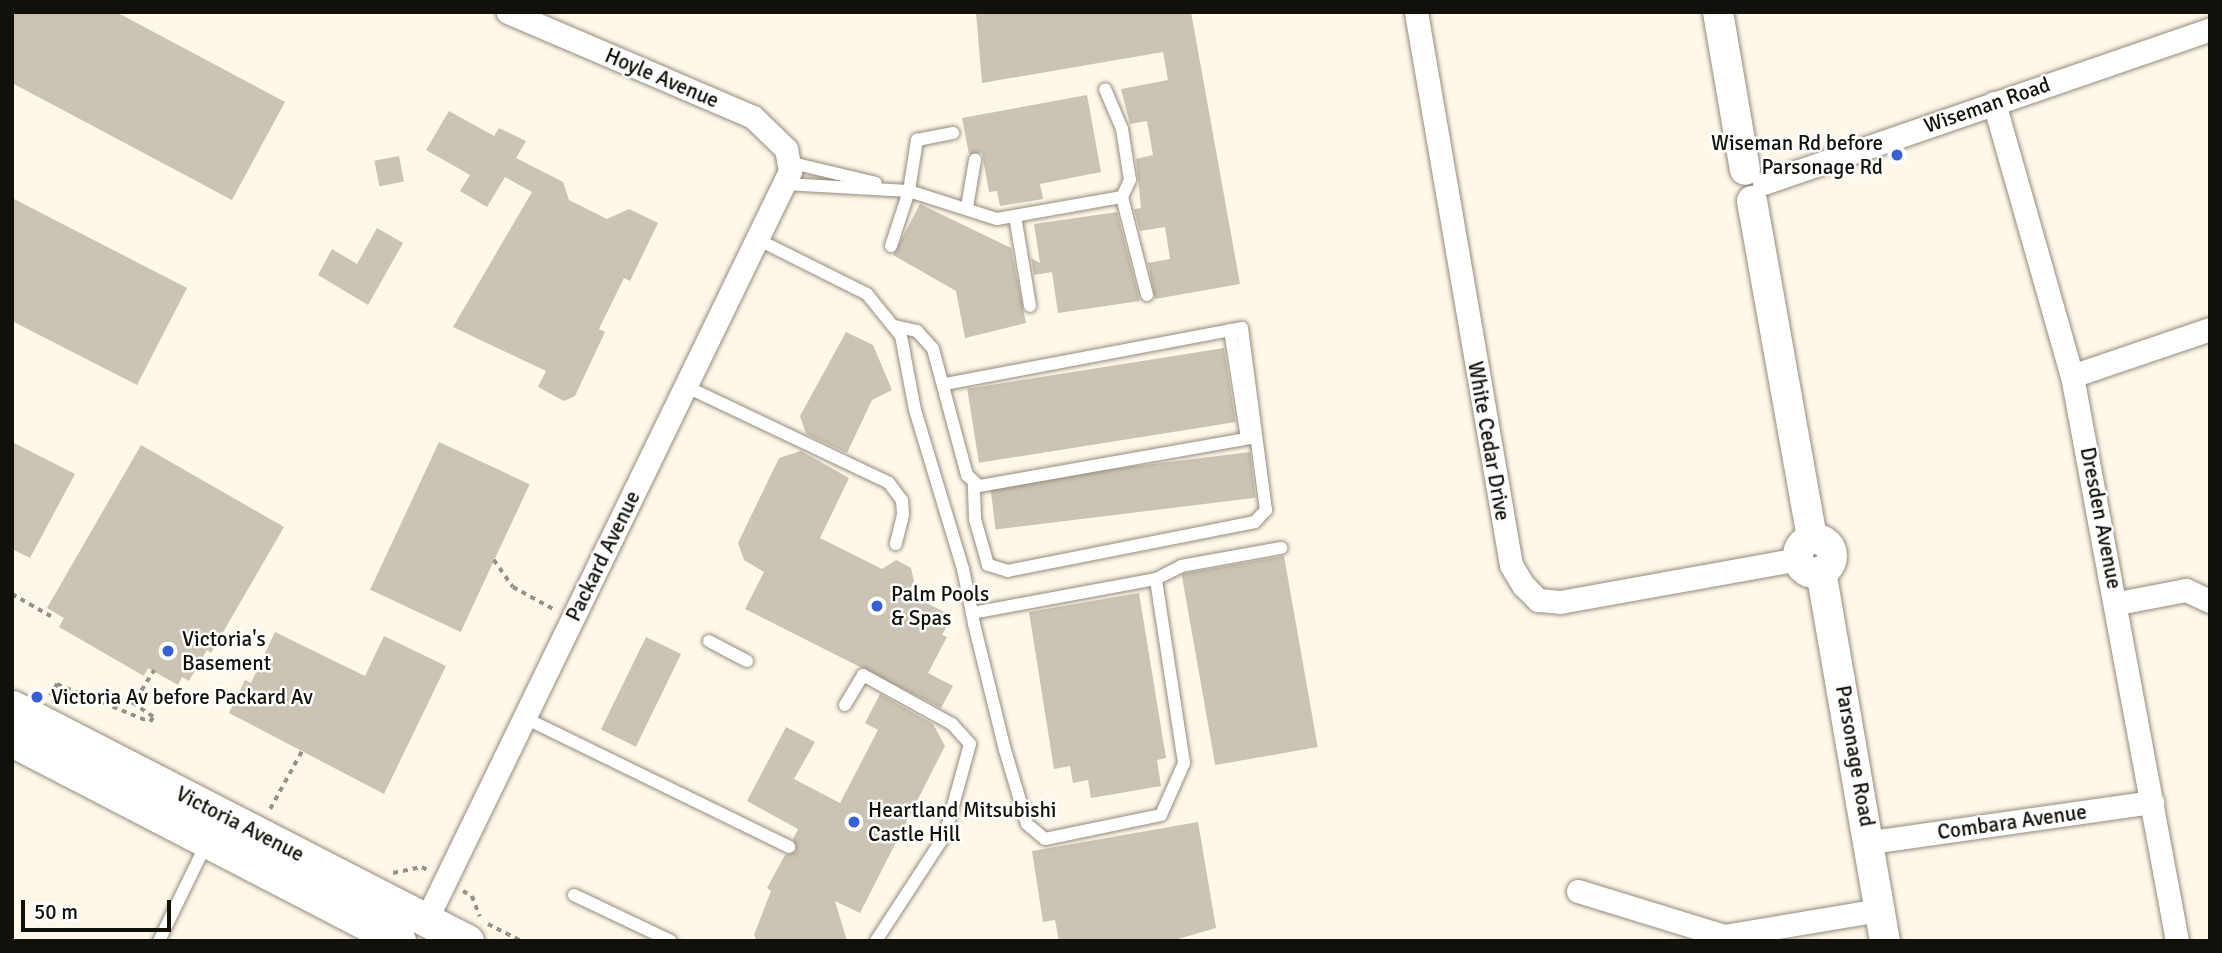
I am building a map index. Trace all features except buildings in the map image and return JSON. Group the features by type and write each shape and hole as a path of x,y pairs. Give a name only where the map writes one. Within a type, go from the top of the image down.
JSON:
{"main road":[{"name":"Victoria Avenue","path":"12,707 63,750 421,930 467,941"},
{"name":"Victoria Avenue","path":"12,740 63,750"},
{"name":"Victoria Avenue","path":"213,827 399,941"}],"street":[{"name":"Hoyle Avenue","path":"508,12 753,117 786,149 788,172"},
{"name":"White Cedar Drive","path":"1416,12 1511,565 1523,585 1538,600 1560,602 1810,557"},
{"name":"Parsonage Road","path":"1718,12 1754,185 1810,557 1871,842 1885,941"},
{"name":"Wiseman Road","path":"1754,185 2210,29"},
{"name":"Dresden Avenue","path":"1994,103 2072,376 2118,603 2177,941"},
{"name":"Packard Avenue","path":"421,930 685,386 759,240 788,172"},
{"path":"2072,376 2210,329"},
{"path":"2118,603 2186,590 2210,601"},
{"name":"Combara Avenue","path":"1871,842 2152,802"},
{"path":"1578,891 1724,936 1880,910"}],"lane":[{"path":"788,172 909,191 996,215 1117,193 1125,180 1105,89 1122,129 1130,180 1122,197 1147,295"},
{"path":"891,246 909,191 917,140 953,133"},
{"path":"967,207 975,160"},
{"path":"788,172 909,191 997,219 1122,197"},
{"path":"1016,216 1030,306"},
{"path":"759,240 867,294 895,326 1027,824 1045,839 1161,815 1184,763 1156,579"},
{"path":"895,326 910,328 929,342 945,384 967,475 974,483 975,519 988,565 1008,571 1255,523 1266,510 1252,438 1242,328 945,384"},
{"path":"685,386 889,483 902,500 904,515 896,544"},
{"path":"974,483 989,485 1252,438"},
{"path":"972,613 1156,579 1181,566 1281,548"},
{"path":"709,641 747,661"},
{"path":"845,705 863,675 952,724 970,744 945,835 876,941"},
{"path":"525,718 789,847"},
{"path":"159,941 213,827"},
{"path":"574,895 671,941"}],"path":[{"path":"494,561 521,592 573,619"},
{"path":"12,593 54,618"},
{"path":"50,696 57,684 150,722 153,716 129,701 141,704 136,699 154,670"},
{"path":"269,811 303,749"},
{"path":"472,896 474,909 482,920 521,941"}],"place":[{"name":"Wiseman Rd before Parsonage Rd","path":"1897,155"},
{"name":"Palm Pools & Spas","path":"877,606"},
{"name":"Victoria's Basement","path":"168,651"},
{"name":"Victoria Av before Packard Av","path":"37,697"},
{"name":"Heartland Mitsubishi Castle Hill","path":"854,822"}]}
